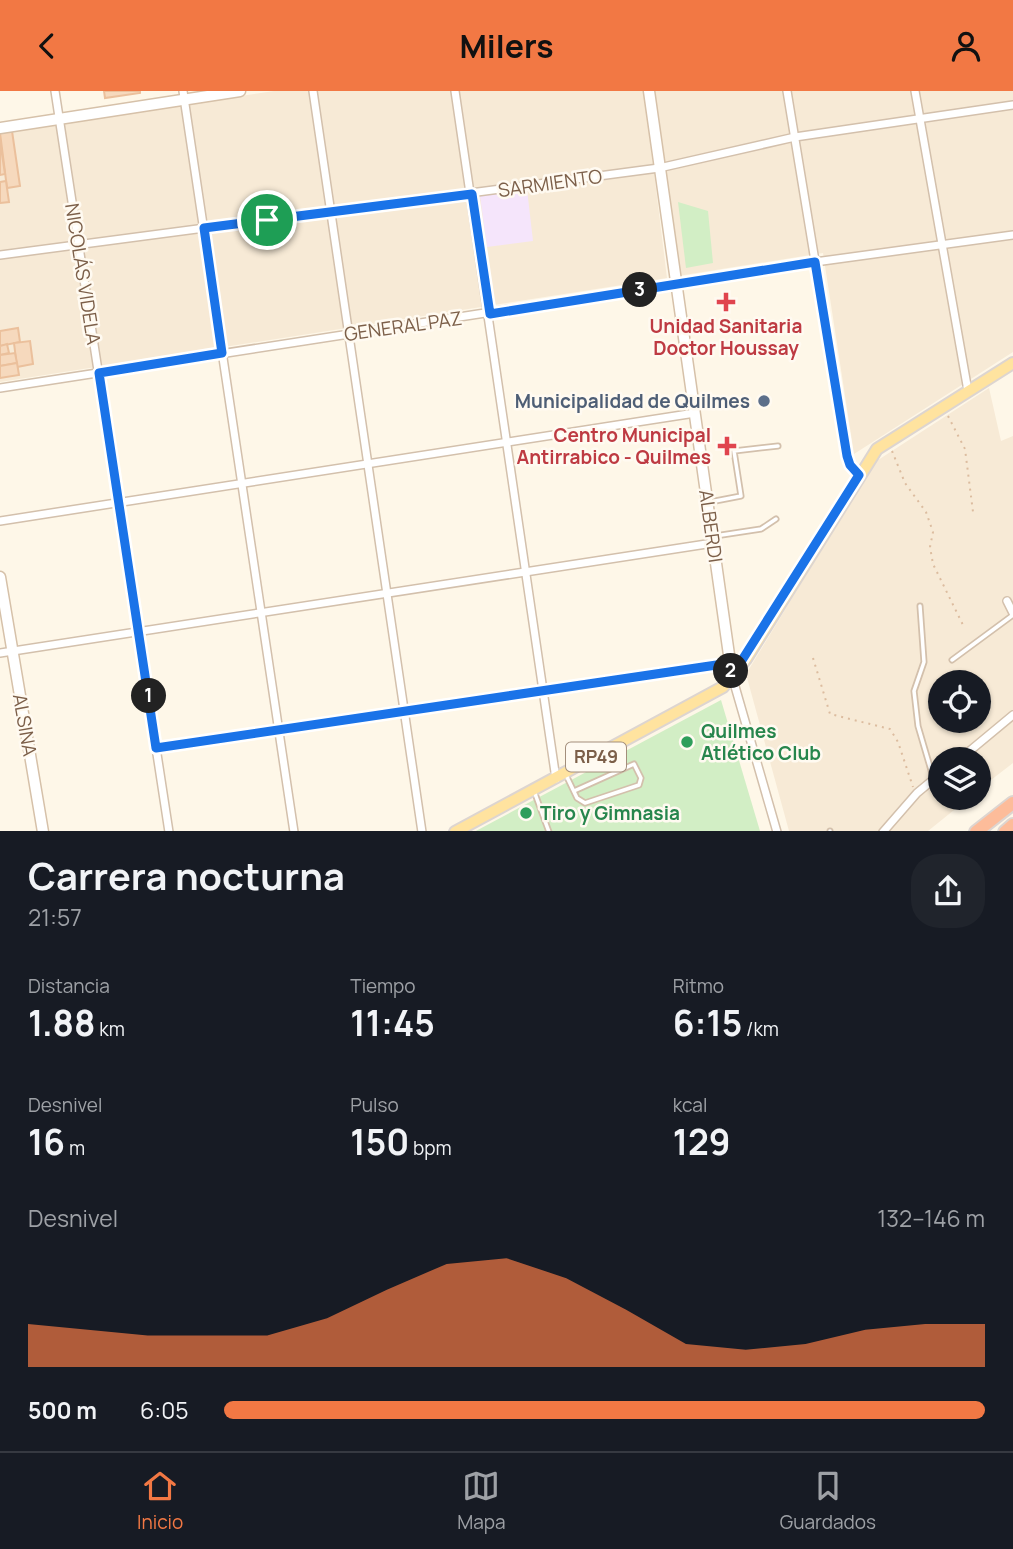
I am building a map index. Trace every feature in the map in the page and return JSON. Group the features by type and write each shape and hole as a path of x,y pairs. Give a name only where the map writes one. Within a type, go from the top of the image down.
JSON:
{"highway":[{"path":"975,831 1013,803"},
{"path":"1005,831 1013,825"}],"main road":[{"name":"RP49","path":"455,831 717,691 732,676 859,475 887,441 1013,363"}],"street":[{"name":"NICOLÁS VIDELA","path":"55,91 169,831"},
{"path":"0,128 183,95 240,91"},
{"path":"313,91 422,831"},
{"path":"455,91 490,314 542,692 560,776"},
{"name":"ALBERDI","path":"649,91 732,676 777,831"},
{"path":"787,91 847,456 850,465 859,475"},
{"path":"915,91 968,391"},
{"path":"183,95 294,831"},
{"name":"SARMIENTO","path":"0,255 659,167 795,137 1013,105"},
{"name":"GENERAL PAZ","path":"0,388 815,262 941,247 1013,235"},
{"path":"0,521 242,481 695,413"},
{"path":"0,653 140,633 713,540"},
{"name":"ALSINA","path":"0,577 43,831"},
{"path":"1007,601 1013,614"},
{"path":"156,748 279,732 730,663"},
{"path":"974,747 1013,715"},
{"path":"883,831 928,784"}],"lane":[{"path":"707,502 741,496 734,451 778,446"},
{"path":"713,540 761,529 776,519"},
{"path":"920,606 924,662 914,691 918,726 928,753"},
{"path":"952,660 1013,614"},
{"path":"560,776 585,803 639,785 641,778 634,764 574,791"},
{"path":"534,790 549,831"}],"path":[{"path":"942,407 965,449 973,512"},
{"path":"887,441 905,483 926,512 933,532 930,547 933,565 963,625"},
{"path":"813,658 830,714 890,729 898,742 916,794"}],"shaded area":[{"path":"274,91 644,91 667,278 0,382 0,131"},
{"path":"655,91 1013,91 1013,352 854,454 823,253 678,276"},
{"path":"527,189 533,241 487,247 480,196"},
{"path":"989,388 1001,441 1013,436 1013,763 991,780 991,747 928,747 928,810 954,810 928,831 789,831 746,674 875,462"}],"green space":[{"path":"678,202 708,211 713,263 686,268"},
{"name":"Quilmes Atlético Club","path":"721,700 760,831 476,831"}],"building":[{"path":"104,91 140,91 140,93 105,98"},
{"path":"12,131 20,186 7,188 0,133"},
{"path":"0,141 5,174 0,175"},
{"path":"6,181 9,202 0,203 0,182"},
{"path":"18,328 20,342 0,346 0,331"},
{"path":"30,341 33,364 17,367 14,343"},
{"path":"7,344 9,353 0,355 0,346"},
{"path":"15,353 17,363 0,366 0,355"},
{"path":"17,363 19,375 0,378 0,366"}],"place":[{"name":"Unidad Sanitaria Doctor Houssay","path":"726,302"},
{"name":"Municipalidad de Quilmes","path":"764,401"},
{"name":"Centro Municipal Antirrabico - Quilmes","path":"727,446"},
{"name":"Quilmes Atlético Club","path":"687,742"},
{"name":"Tiro y Gimnasia","path":"526,813"}],"route":[{"path":"472,194 490,314 815,262 847,456 850,465 859,475 746,659 732,676 730,663 279,732 156,748 99,373 222,353 204,228 267,220 472,194"}]}
